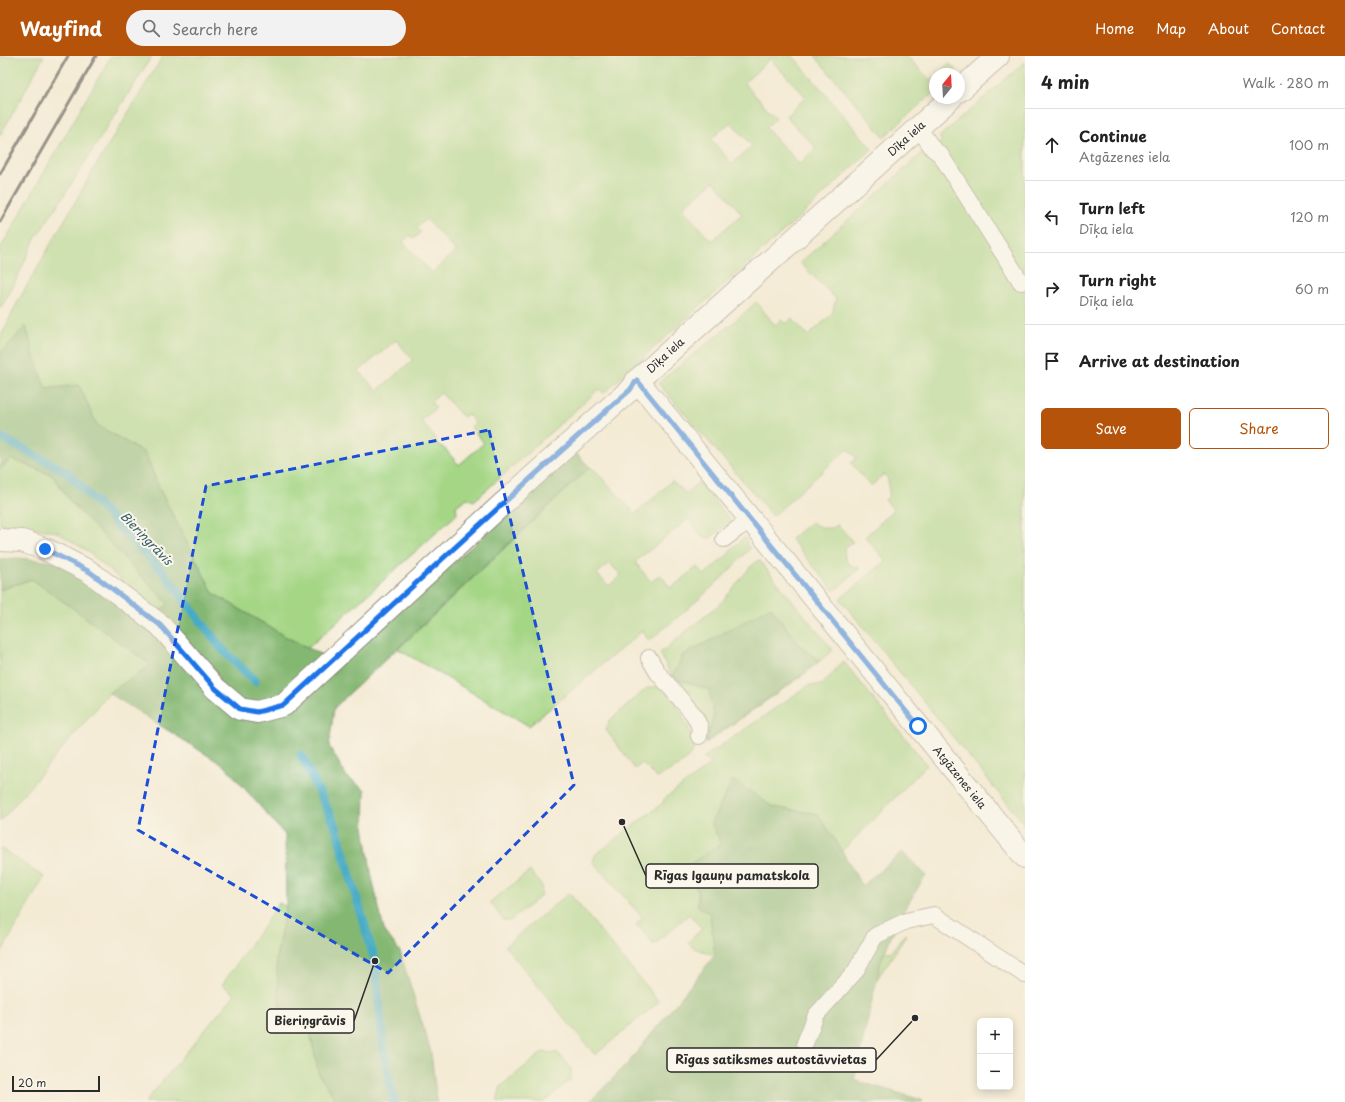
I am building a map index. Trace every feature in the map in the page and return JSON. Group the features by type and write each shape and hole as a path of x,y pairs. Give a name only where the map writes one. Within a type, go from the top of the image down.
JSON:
{"street":[{"path":"965,85 998,56"},
{"name":"Dīķa iela","path":"0,540 22,541 45,549 90,572 160,625 215,688 240,709 257,712 284,705 487,517 630,390 637,380 944,104"},
{"name":"Atgāzenes iela","path":"637,380 1025,857"}],"lane":[{"path":"918,127 933,149 940,154 1021,282"},
{"path":"724,539 751,520"},
{"path":"649,658 658,673 694,715 700,727 699,736"},
{"path":"804,1043 816,1015 855,972 875,936 906,920 934,916 1025,975"}],"highlighted area":[{"path":"489,430 574,785 388,973 138,830 206,486"}],"green space":[{"path":"0,56 44,56 0,136"},
{"path":"111,56 152,56 35,239 13,287 0,309 0,249"},
{"path":"163,56 793,56 872,149 808,209 604,393 599,389 474,501 467,498 456,506 457,514 308,648 286,637 213,593 159,488 145,453 97,425 79,385 46,389 35,360 26,326 0,354 0,338 17,303 98,162","holes":["770,59 806,97 786,116 816,148 799,164 766,128 776,118 744,83","731,122 752,146 732,164 711,139","714,181 742,214 711,241 682,208","426,219 456,251 432,273 403,242 410,235 414,239 421,232 417,228","396,340 413,360 377,391 359,371","441,393 463,417 468,414 475,423 471,427 484,443 459,465 444,448 438,444 421,421 436,408 431,402"]},
{"path":"815,56 907,56 929,79 929,96 884,137"},
{"path":"1025,62 1025,825 840,599 886,561 865,537 894,510 885,500 889,496 889,489 888,479 884,474 871,486 851,463 857,458 847,449 773,516 658,383 740,317 756,302 775,325 781,320 786,324 792,318 808,336 832,314 836,299 800,263 922,153 925,156 942,141 939,137"},
{"path":"949,63 954,68 944,68"},
{"path":"26,326 35,360 46,389 79,385 97,425 145,453 159,488 213,593 286,637 340,664 576,453 590,467 334,708 329,746 347,777 365,790 364,827 372,878 384,930 400,952 431,1052 437,1102 338,1102 319,1075 308,1022 280,1012 276,958 286,907 285,835 226,767 109,693 151,665 32,579 0,590 0,559 19,558 63,563 146,621 168,604 71,502 52,475 11,459 0,469 0,354"},
{"path":"11,459 52,475 71,502 169,604 156,614 135,592 86,550 57,532 29,527 0,525 0,469"},
{"path":"590,467 595,470 635,514 672,481 686,493 699,482 731,521 709,539 707,537 705,539 688,519 635,562 651,582 660,575 671,588 697,567 704,575 731,552 730,551 744,537 748,542 746,544 750,548 714,585 649,641 642,631 529,726 398,649","holes":["609,563 621,575 609,586 597,574"]},
{"path":"811,522 824,528 831,528 838,525 853,542 844,548 845,558 849,565 860,568 834,591 791,539"},
{"path":"759,560 833,650 820,661 800,646 771,607 709,690 714,715 706,741 801,675 802,676 706,743 702,721 672,677 660,653 722,602 751,566"},
{"path":"32,579 152,665 109,693 0,822 0,590"},
{"path":"771,607 800,646 820,661 802,676 801,675 706,742 714,715 709,690 672,677 683,655"},
{"path":"843,661 927,765 842,851 818,814 773,807 733,780 711,823 722,844 698,890 698,906 710,914 715,955 693,948 688,942 702,929 689,914 654,945 636,924 643,918 593,862 595,855 664,802 663,800 711,764 703,758 809,685 822,685"},
{"path":"657,686 675,701 695,741 694,748 687,759 657,778 642,763 635,769 606,730 609,721 647,688"},
{"path":"733,780 773,807 818,814 862,886 902,852 926,875 899,918 881,961 854,1080 922,1100 923,1102 589,1102 629,1062 715,955 710,914 698,906 698,890 680,870 721,844 711,823"},
{"path":"0,848 44,877 0,955"},
{"path":"530,871 542,886 541,896 510,921 503,920 490,902"},
{"path":"569,893 659,1002 595,1055 505,946"},
{"path":"279,903 286,907 276,958 308,1022 319,1075 338,1102 145,1102 235,994 222,985"},
{"path":"905,934 906,936 873,985 874,954 892,951"},
{"path":"543,1052 558,1053 571,1068 571,1079 544,1102 499,1102 497,1100 501,1086"}],"waterway":[{"name":"Bieriņgrāvis","path":"0,437 67,472 164,573 221,648 255,681"},
{"name":"Bieriņgrāvis","path":"301,755 336,827 375,961 384,1053 394,1102"}],"railway":[{"path":"0,174 68,56"},
{"path":"0,222 96,56"}],"place":[{"name":"Rīgas Igauņu pamatskola","path":"622,822"},
{"name":"Bieriņgrāvis","path":"375,961"},
{"name":"Rīgas satiksmes autostāvvietas","path":"915,1018"}],"route":[{"path":"45,549 90,572 160,625 215,688 240,709 257,712 284,705 412,588 476,527 630,390 637,380 918,726"}]}
